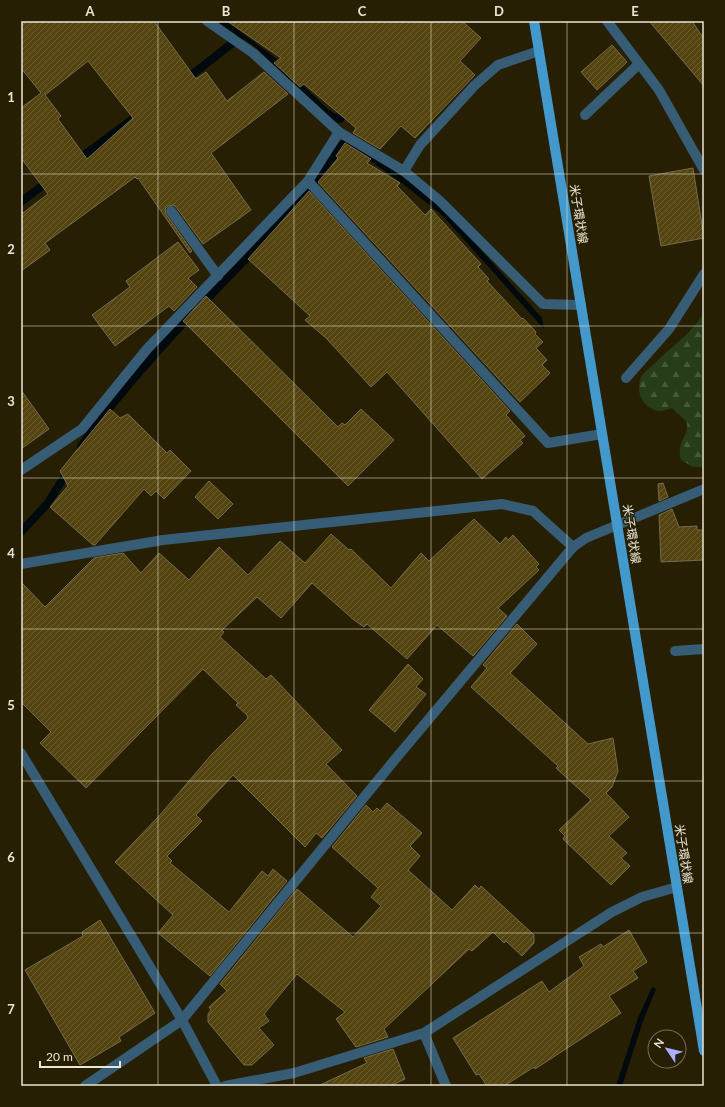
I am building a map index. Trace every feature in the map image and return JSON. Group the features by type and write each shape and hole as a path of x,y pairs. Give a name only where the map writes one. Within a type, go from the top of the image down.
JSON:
{"main road":[{"name":"米子環状線","path":"534,21 677,887 701,1013 704,1052"}],"street":[{"path":"207,21 253,53 339,132 404,171 440,201 543,304 581,305"},
{"path":"607,21 659,90 704,170"},
{"path":"404,171 420,145 481,80 498,65 539,51"},
{"path":"586,115 639,64"},
{"path":"21,470 82,429 147,349 308,181 339,132"},
{"path":"308,181 548,443 602,434"},
{"path":"171,211 218,276"},
{"path":"626,378 669,329 704,274"},
{"path":"85,1086 182,1020 392,763 573,548 586,538 704,489"},
{"path":"21,564 163,540 502,504 533,511 573,548"},
{"path":"675,651 704,649"},
{"path":"21,753 182,1020 217,1086"},
{"path":"225,1086 294,1073 424,1033 612,912 642,897 677,887"},
{"path":"424,1033 446,1086"}],"green space":[{"path":"704,313 704,467 693,467 681,460 680,453 681,443 687,428 687,422 672,408 660,411 649,407 641,397 639,385 641,377 644,373 687,334"}],"shaded area":[{"path":"216,21 226,21 272,55 340,121 329,117 255,47"},
{"path":"349,139 415,186 446,211 542,318 544,329 441,214 403,184 348,145 342,143"},
{"path":"652,987 656,989 643,1021 622,1086 616,1086 638,1018"}],"building":[{"path":"21,21 154,21 196,79 206,72 227,101 264,72 288,94 211,153 251,210 203,244 176,207 173,205 168,206 165,209 166,214 192,251 190,253 138,178 137,179 135,177 45,243 50,250 21,271 21,210 23,213 48,194 21,158 21,108 41,93 21,68","holes":["88,61 133,118 87,159 58,119 61,116 45,95"]},
{"path":"227,21 462,21 481,38 460,61 475,75 415,138 401,126 380,149 353,133 356,128 304,84 300,87 274,63 281,58"},
{"path":"649,21 692,21 704,39 704,86"},
{"path":"612,45 627,62 597,90 581,72"},
{"path":"345,143 371,159 367,163 400,183 397,186 425,215 431,209 481,264 478,267 489,279 487,281 536,332 535,334 543,342 536,348 547,360 542,365 550,373 520,402 318,182 338,158 336,156"},
{"path":"693,168 704,238 661,246 649,176"},
{"path":"309,191 510,411 506,415 525,436 520,440 523,443 482,479 387,372 371,387 326,338 305,320 310,316 248,259"},
{"path":"178,242 199,270 188,278 197,287 174,311 169,306 115,346 92,315 130,287 126,281"},
{"path":"206,296 338,427 342,423 345,425 361,409 394,440 348,486 183,321"},
{"path":"21,390 49,429 21,449"},
{"path":"110,409 120,418 128,414 167,453 170,450 191,471 164,499 156,491 151,496 144,489 95,545 93,545 50,507 68,486 60,471"},
{"path":"209,481 233,504 218,519 195,497"},
{"path":"663,483 668,497 659,501 658,484"},
{"path":"672,509 679,527 697,526 697,530 704,530 704,560 661,562 659,515"},
{"path":"474,519 500,544 506,537 508,540 513,535 539,564 536,567 539,570 498,608 507,616 473,656 437,625 407,659 367,624 364,627 354,620 312,583 281,618 257,597 222,630 224,632 220,637 266,679 271,675 342,750 326,764 357,796 322,838 316,833 305,847 233,775 196,815 202,821 167,856 172,861 170,863 229,912 262,871 268,876 273,869 287,881 210,976 158,933 173,915 115,862 160,815 212,754 248,718 247,715 236,705 238,703 203,669 86,788 40,743 51,732 21,702 21,582 45,607 94,558 123,553 141,573 159,553 189,580 219,547 248,575 280,541 305,563 331,534 349,550 351,549 391,588 421,553 429,561"},
{"path":"517,624 537,644 510,673 588,744 613,738 618,771 612,787 606,793 629,817 609,836 627,853 621,858 630,866 611,885 563,839 565,836 559,830 591,800 556,768 558,766 471,687 487,668 483,665"},
{"path":"408,664 423,679 416,687 426,694 395,732 369,710"},
{"path":"387,803 422,833 410,846 420,856 408,870 452,910 475,885 479,889 481,886 534,935 534,943 522,956 506,941 504,943 493,932 472,951 469,949 384,1029 388,1037 356,1047 336,1019 345,1012 297,974 264,1014 269,1021 259,1028 274,1045 252,1065 244,1065 208,1022 208,1014 211,1010 209,1007 227,991 220,984 297,889 353,937 381,906 371,897 378,888 332,847 366,805 373,812 377,808 380,811"},
{"path":"100,920 155,1013 119,1037 121,1041 80,1065 25,970 83,936 82,932"},
{"path":"629,930 647,962 633,971 638,978 609,996 621,1013 535,1069 534,1067 504,1086 487,1086 479,1074 476,1075 453,1038 542,981 549,992 584,966 579,957 601,944 603,947"},
{"path":"393,1049 405,1079 390,1086 318,1086 367,1063 364,1058"}],"waterway":[{"path":"185,80 239,38"},
{"path":"329,114 332,117 340,119 349,108"},
{"path":"76,161 134,118"},
{"path":"201,305 293,208 342,145 347,142 353,146"},
{"path":"21,202 50,180"},
{"path":"81,447 98,422 130,383 192,314"},
{"path":"21,532 48,503 69,469"}]}
